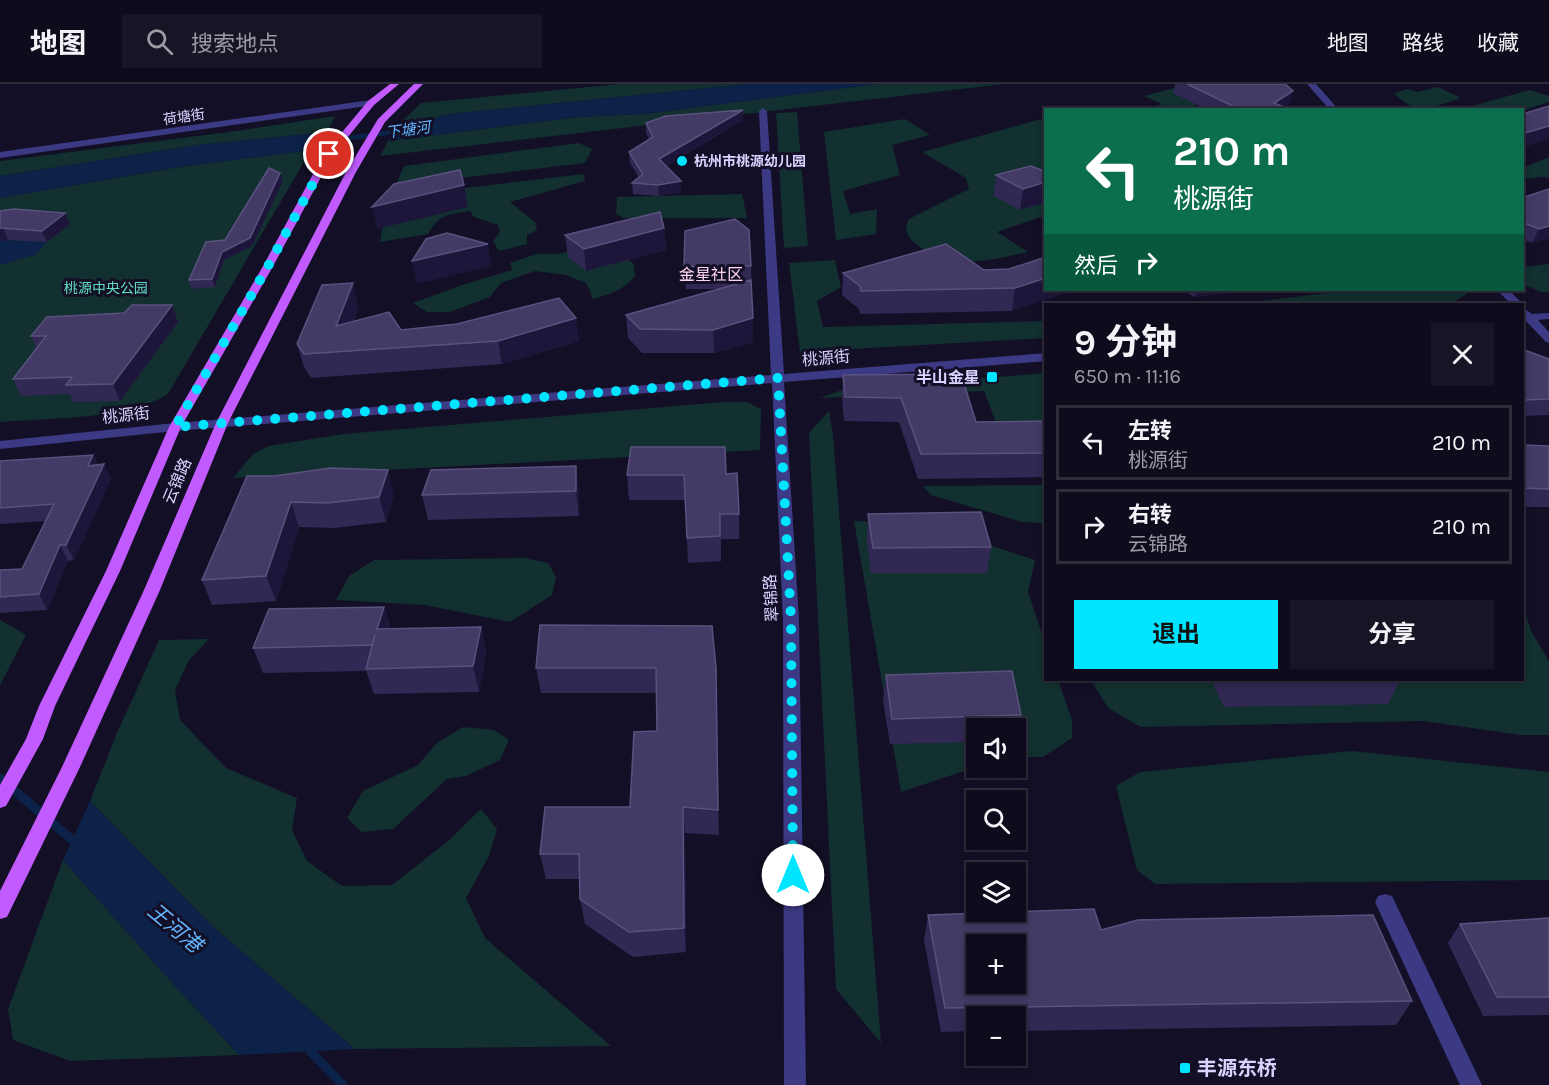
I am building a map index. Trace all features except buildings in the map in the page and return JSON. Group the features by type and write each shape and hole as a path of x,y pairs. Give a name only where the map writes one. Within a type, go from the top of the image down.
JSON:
{"main road":[{"name":"云锦路","path":"0,801 34,739 47,706 113,571 175,427 267,268 329,154 371,104 395,84"},
{"name":"云锦路","path":"0,911 72,767 152,590 222,423 367,143 381,122 419,84"}],"street":[{"path":"1311,84 1333,108"},
{"name":"荷塘街","path":"0,155 371,104"},
{"name":"翠锦路","path":"763,111 791,619 795,1085"},
{"path":"1504,291 1517,303"},
{"path":"1525,315 1549,316"},
{"path":"1525,315 1549,339"},
{"name":"桃源街","path":"0,445 222,423 1044,357"},
{"path":"1385,902 1471,1085"}],"green space":[{"path":"620,84 748,84 452,114 397,126 421,103"},
{"path":"877,84 1004,84 380,156 388,141 578,117 644,114"},
{"path":"1182,86 1211,99 1190,107 1193,108 1151,108 1162,104 1144,96"},
{"path":"1438,87 1459,97 1458,99 1431,107 1417,108 1402,101 1394,93 1408,89 1417,92"},
{"path":"1530,90 1549,96 1549,102 1524,110 1465,108"},
{"path":"797,112 808,246 784,248 776,113"},
{"path":"335,116 328,132 198,145 0,176 0,161"},
{"path":"1044,118 1044,219 1041,217 997,232 1028,252 984,260 955,261 927,252 915,243 906,229 909,219 969,189 966,178 922,152"},
{"path":"905,119 930,135 892,145 900,175 843,191 850,214 877,209 876,234 836,240 824,132"},
{"path":"579,143 592,149 585,163 395,186 404,166"},
{"name":"桃源中央公园","path":"311,150 168,394 152,403 110,413 0,422 0,198 179,167"},
{"path":"1549,157 1549,178 1524,177 1524,168"},
{"path":"584,174 585,181 510,202 535,222 537,230 527,235 527,244 499,251 493,241 500,232 498,225 474,217 470,211 445,216 432,227 428,234 380,242 386,205 464,188"},
{"path":"742,194 747,218 623,218 616,214 617,197"},
{"path":"610,240 634,265 635,276 621,288 604,296 592,299 586,283 566,275 535,271 501,283 490,297 450,312 427,312 413,303 512,270 510,263 536,254 559,254"},
{"path":"835,260 841,287 817,301 823,327 1044,321 1044,338 800,352 789,263"},
{"path":"1549,264 1549,292 1541,292 1524,284 1524,267"},
{"path":"1344,291 1464,291 1467,294 1451,303 1246,303"},
{"path":"1044,373 1044,423 996,423 984,391 820,398 842,390"},
{"path":"724,402 747,402 761,409 760,450 233,478 253,454 269,446 343,434"},
{"path":"829,411 833,435 881,1043 836,989 809,433"},
{"path":"1044,485 1044,523 1022,522 931,495 923,486"},
{"path":"854,521 924,524 1035,560 1028,592 1044,640 1044,681 1058,681 1072,720 1072,738 1043,757 1026,757 1026,718 966,718 966,770 901,792"},
{"path":"525,558 548,563 556,577 552,595 510,622 425,605 336,600 349,576 374,560"},
{"path":"1524,609 1531,631 1549,661 1549,735 1520,735 1423,721 1141,727 1108,708 1092,681 1524,681"},
{"path":"0,620 26,635 0,685"},
{"path":"209,639 189,660 175,690 180,720 226,768 297,798 292,830 307,861 342,886 392,885 448,841 481,809 497,829 489,856 466,898 485,938 611,1046 355,1049 212,926 90,801 117,733 159,640"},
{"path":"463,727 494,730 509,740 500,760 466,776 447,779 393,829 362,832 347,818 363,791 418,765 437,743"},
{"path":"1352,751 1549,772 1549,880 1155,884 1137,870 1116,786 1140,772"},
{"path":"63,860 239,1055 70,1061 13,1040 8,1009"}],"water":[{"path":"748,84 877,84 644,114 578,117 388,141 397,126 452,114"},
{"path":"328,132 311,150 179,167 0,198 0,176 198,145"},
{"path":"0,240 47,242 35,255 0,265"},
{"path":"90,801 212,926 355,1049 239,1055 63,860"}],"waterway":[{"name":"下塘河","path":"311,143 401,131"},
{"name":"王河港","path":"0,778 78,845"},
{"name":"王河港","path":"304,1045 343,1085"}],"place":[{"name":"杭州市桃源幼儿园","path":"682,161"},
{"name":"半山金星","path":"992,377"},
{"name":"丰源东桥","path":"1185,1068"}],"district":[{"name":"金星社区","path":"711,274"}],"route":[{"path":"329,154 267,268 244,304 175,427 778,378 791,619 793,875"}]}
